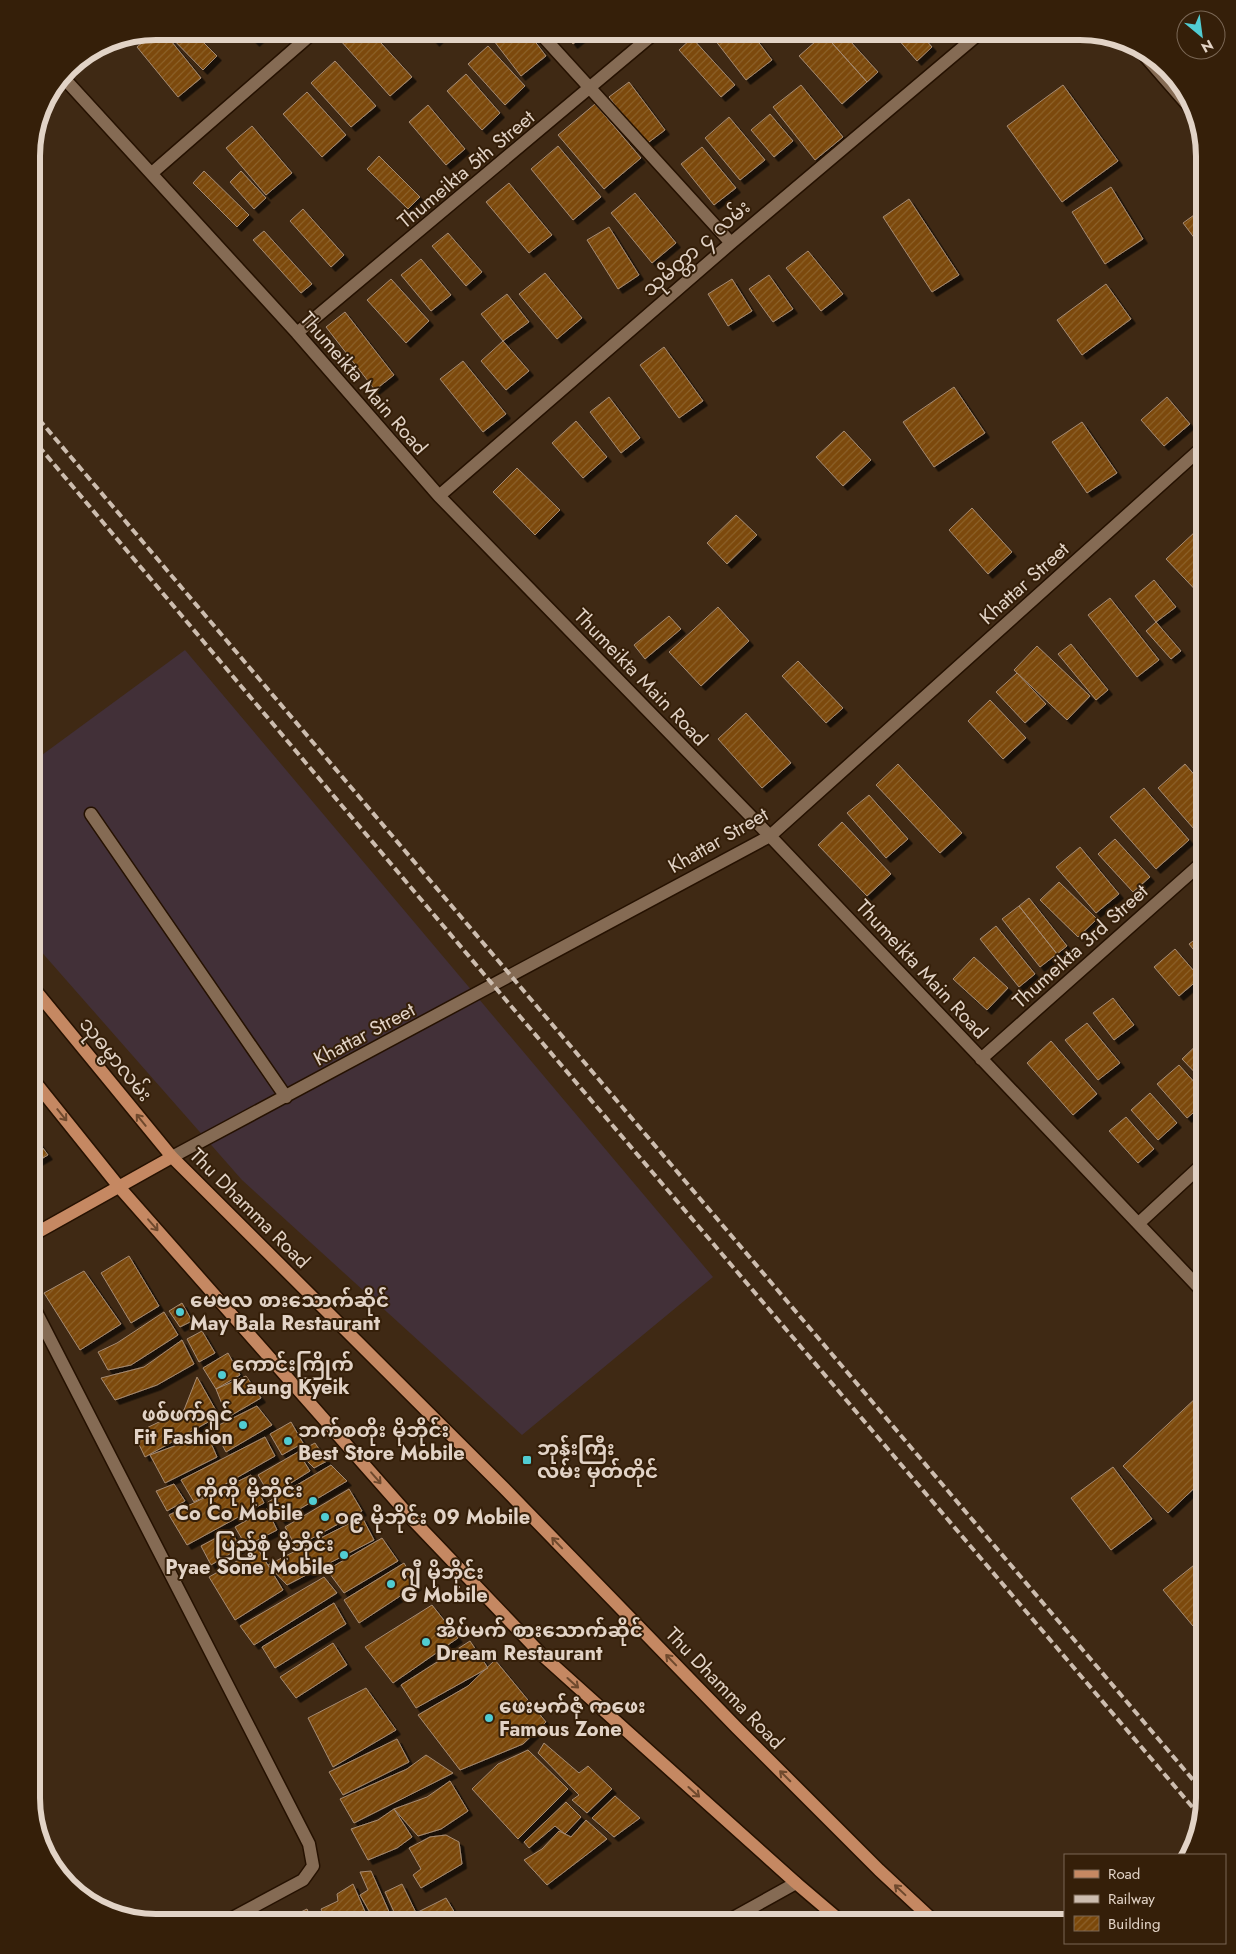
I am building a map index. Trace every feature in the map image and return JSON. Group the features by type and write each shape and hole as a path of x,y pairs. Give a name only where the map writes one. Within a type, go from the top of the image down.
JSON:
{"main road":[{"name":"သုဓမ္မာလမ်း","path":"40,996 172,1157"},
{"path":"40,1088 120,1188 412,1519 542,1655 796,1884 832,1914"},
{"path":"40,1231 120,1188 172,1157"},
{"name":"Thu Dhamma Road","path":"172,1157 504,1488 737,1728 879,1870 926,1914"}],"street":[{"path":"152,173 305,40"},
{"path":"546,40 731,243"},
{"name":"Thumeikta 5th Street","path":"297,334 590,90 647,40"},
{"name":"သုမိတ္တာ ၄ လမ်း","path":"439,496 731,243 972,40"},
{"path":"1157,69 1179,95"},
{"name":"Thumeikta Main Road","path":"67,81 297,334 439,496 770,836 1196,1284"},
{"name":"Khattar Street","path":"172,1157 770,836 1196,453"},
{"path":"90,814 286,1097"},
{"name":"Thumeikta 3rd Street","path":"981,1059 1196,868"},
{"path":"1139,1223 1196,1170"},
{"path":"40,1320 309,1844 313,1866 303,1880 238,1914"},
{"path":"741,1914 796,1884"}],"shaded area":[{"path":"185,650 713,1277 522,1435 242,1180 40,950 40,756"}],"building":[{"path":"170,40 201,78 178,97 137,47 144,41"},
{"path":"174,40 201,40 217,56 203,70"},
{"path":"340,40 378,40 412,77 390,96"},
{"path":"534,40 546,56 521,76 494,41"},
{"path":"570,40 578,40 573,44"},
{"path":"690,40 694,40 735,85 721,97 679,50"},
{"path":"715,40 757,40 772,60 746,80"},
{"path":"817,40 829,40 867,82 842,104 799,56"},
{"path":"829,40 849,40 878,72 867,82"},
{"path":"899,40 926,40 932,47 917,61"},
{"path":"488,46 525,86 505,105 468,64"},
{"path":"335,61 376,106 351,127 311,83"},
{"path":"466,74 500,113 482,130 447,91"},
{"path":"629,82 665,130 645,145 609,97"},
{"path":"801,85 843,137 815,160 773,107"},
{"path":"1063,85 1118,161 1062,202 1007,126"},
{"path":"307,92 346,135 322,157 283,114"},
{"path":"595,104 641,158 604,189 558,135"},
{"path":"428,105 465,149 446,165 409,122"},
{"path":"770,114 793,141 774,157 751,130"},
{"path":"729,117 765,160 740,180 705,138"},
{"path":"252,126 292,173 266,195 226,148"},
{"path":"558,146 601,197 573,220 531,169"},
{"path":"702,147 736,188 714,205 681,164"},
{"path":"379,156 420,197 408,209 367,169"},
{"path":"204,171 249,215 237,227 193,183"},
{"path":"241,171 266,198 254,209 230,182"},
{"path":"509,183 552,235 529,253 486,202"},
{"path":"1111,187 1143,239 1105,264 1072,212"},
{"path":"635,193 676,243 652,263 611,213"},
{"path":"909,199 959,275 932,292 883,217"},
{"path":"303,209 344,255 331,267 290,221"},
{"path":"1196,214 1196,240 1183,223"},
{"path":"609,227 639,275 618,289 587,240"},
{"path":"264,231 312,284 301,293 253,240"},
{"path":"448,233 482,272 466,286 432,246"},
{"path":"808,251 843,294 821,311 786,268"},
{"path":"421,259 451,295 431,311 401,275"},
{"path":"545,273 582,318 557,339 519,294"},
{"path":"769,275 793,309 773,322 749,289"},
{"path":"391,279 429,321 406,343 367,300"},
{"path":"732,279 752,311 728,326 708,294"},
{"path":"1106,284 1131,319 1082,355 1057,320"},
{"path":"507,294 529,322 503,341 481,314"},
{"path":"345,312 394,375 375,390 326,327"},
{"path":"503,341 529,371 506,390 481,361"},
{"path":"664,347 703,401 679,418 640,365"},
{"path":"463,361 506,414 483,432 440,379"},
{"path":"954,387 985,433 934,467 903,422"},
{"path":"609,397 640,438 621,453 590,412"},
{"path":"1167,397 1190,424 1164,446 1141,420"},
{"path":"576,421 607,457 583,478 552,443"},
{"path":"1082,422 1117,473 1087,493 1052,442"},
{"path":"844,431 871,460 843,486 816,457"},
{"path":"517,468 560,510 535,535 493,492"},
{"path":"972,508 1012,552 988,574 949,530"},
{"path":"736,515 757,535 727,564 707,543"},
{"path":"1196,531 1196,591 1166,559"},
{"path":"1154,580 1176,607 1156,622 1135,596"},
{"path":"1110,598 1159,660 1137,677 1088,615"},
{"path":"718,607 749,641 701,686 669,652"},
{"path":"669,616 681,629 645,659 634,645"},
{"path":"1156,622 1181,651 1171,659 1146,631"},
{"path":"1071,644 1108,690 1096,700 1058,654"},
{"path":"1037,646 1090,696 1067,720 1014,670"},
{"path":"798,661 843,708 826,723 782,676"},
{"path":"1017,673 1046,704 1025,723 996,692"},
{"path":"990,700 1026,738 1003,759 968,721"},
{"path":"746,713 791,763 762,788 718,739"},
{"path":"898,764 962,833 940,853 876,785"},
{"path":"1185,764 1196,777 1196,827 1194,829 1158,788"},
{"path":"1144,788 1189,840 1156,869 1110,817"},
{"path":"869,795 908,839 886,858 847,813"},
{"path":"842,822 891,874 867,896 818,845"},
{"path":"1115,839 1150,877 1133,892 1098,854"},
{"path":"1080,847 1119,894 1096,913 1056,867"},
{"path":"1059,882 1097,919 1078,937 1040,900"},
{"path":"1029,898 1067,946 1057,954 1019,906"},
{"path":"1019,906 1057,954 1040,967 1002,919"},
{"path":"996,926 1035,974 1019,987 980,939"},
{"path":"1196,939 1196,953 1189,944"},
{"path":"1175,949 1196,973 1196,981 1179,996 1154,967"},
{"path":"974,957 1008,988 987,1010 953,979"},
{"path":"1113,998 1134,1025 1114,1040 1093,1013"},
{"path":"1087,1023 1120,1063 1098,1080 1065,1040"},
{"path":"1051,1041 1097,1094 1073,1115 1027,1063"},
{"path":"1196,1046 1196,1074 1182,1059"},
{"path":"1179,1065 1196,1084 1196,1110 1187,1118 1157,1084"},
{"path":"1150,1093 1177,1123 1158,1140 1131,1110"},
{"path":"1126,1117 1154,1149 1138,1163 1109,1131"},
{"path":"40,1144 48,1155 40,1160"},
{"path":"129,1256 159,1306 131,1323 101,1273"},
{"path":"84,1271 121,1324 80,1350 44,1293"},
{"path":"182,1303 192,1321 180,1327 169,1311"},
{"path":"164,1312 178,1335 131,1365 108,1370 98,1352 117,1343"},
{"path":"202,1331 215,1353 199,1362 187,1339"},
{"path":"182,1340 194,1364 157,1385 115,1400 101,1378 144,1367"},
{"path":"228,1353 240,1375 216,1389 203,1368"},
{"path":"246,1376 261,1398 230,1416 222,1404 216,1389"},
{"path":"197,1377 219,1416 145,1457 134,1434 184,1410"},
{"path":"1196,1398 1196,1487 1168,1513 1123,1466"},
{"path":"257,1406 272,1425 226,1452 213,1428"},
{"path":"291,1422 303,1443 282,1455 270,1434"},
{"path":"207,1434 217,1457 165,1483 150,1455"},
{"path":"265,1437 275,1456 194,1502 181,1480"},
{"path":"315,1443 327,1461 314,1468 298,1452"},
{"path":"298,1452 310,1471 270,1496 258,1475"},
{"path":"331,1465 347,1481 281,1520 268,1502"},
{"path":"1113,1467 1152,1519 1111,1550 1071,1498"},
{"path":"251,1475 264,1503 187,1545 169,1515"},
{"path":"174,1484 185,1501 167,1511 156,1491"},
{"path":"349,1489 362,1511 296,1547 285,1527"},
{"path":"267,1509 277,1530 246,1546 235,1527"},
{"path":"362,1517 374,1540 287,1585 268,1565"},
{"path":"231,1530 240,1548 211,1565 201,1546"},
{"path":"382,1538 398,1561 344,1593 327,1570"},
{"path":"258,1549 283,1590 235,1620 209,1577"},
{"path":"404,1563 417,1585 359,1623 344,1600"},
{"path":"1196,1563 1196,1624 1193,1626 1163,1590"},
{"path":"324,1577 337,1593 254,1645 240,1626"},
{"path":"334,1603 346,1624 275,1668 262,1647"},
{"path":"432,1605 458,1638 393,1683 365,1647"},
{"path":"470,1641 488,1668 416,1708 401,1685"},
{"path":"333,1643 347,1665 296,1698 280,1677"},
{"path":"495,1660 546,1722 523,1744 460,1770 418,1715 468,1686"},
{"path":"366,1688 396,1730 333,1767 308,1718"},
{"path":"397,1739 409,1762 343,1795 329,1772"},
{"path":"544,1743 579,1773 588,1766 612,1789 587,1813 572,1800 579,1795 538,1753"},
{"path":"528,1750 568,1789 518,1839 472,1789 498,1764"},
{"path":"426,1755 453,1773 354,1823 340,1799 407,1769"},
{"path":"450,1781 468,1811 441,1829 418,1836 394,1809 427,1797"},
{"path":"615,1796 640,1818 614,1837 592,1818"},
{"path":"566,1802 581,1817 565,1834 555,1826 529,1848 524,1842"},
{"path":"394,1809 412,1837 397,1848 368,1860 351,1829 378,1820"},
{"path":"586,1820 607,1839 547,1885 524,1860 542,1849 559,1831 571,1837"},
{"path":"446,1835 459,1842 462,1864 421,1888 413,1875 421,1869 409,1848 430,1837"},
{"path":"371,1871 390,1914 371,1914 360,1895 368,1890 360,1872"},
{"path":"353,1884 366,1914 323,1914 321,1909 338,1901 337,1894"},
{"path":"402,1884 417,1914 395,1914 385,1892"},
{"path":"446,1898 456,1914 419,1914 418,1912"},
{"path":"307,1909 309,1914 297,1914"}],"railway":[{"path":"40,421 1196,1783"},
{"path":"40,448 494,986 1195,1810"}],"place":[{"name":"မေဗလ စားသောက်ဆိုင် May Bala Restaurant","path":"180,1312"},
{"name":"ကောင်းကြိုက် Kaung Kyeik","path":"222,1375"},
{"name":"ဖစ်ဖက်ရှင် Fit Fashion","path":"243,1425"},
{"name":"ဘက်စတိုး မိုဘိုင်း Best Store Mobile","path":"288,1441"},
{"name":"ဘုန်းကြီး လမ်း မှတ်တိုင်","path":"527,1460"},
{"name":"ကိုကို မိုဘိုင်း Co Co Mobile","path":"313,1501"},
{"name":"ဝ၉ မိုဘိုင်း 09 Mobile","path":"325,1517"},
{"name":"ပြည့်စုံ မိုဘိုင်း Pyae Sone Mobile","path":"344,1555"},
{"name":"ဂျီ မိုဘိုင်း G Mobile","path":"391,1584"},
{"name":"အိပ်မက် စားသောက်ဆိုင် Dream Restaurant","path":"426,1642"},
{"name":"ဖေးမက်ဇုံ ကဖေး Famous Zone","path":"489,1718"}]}
